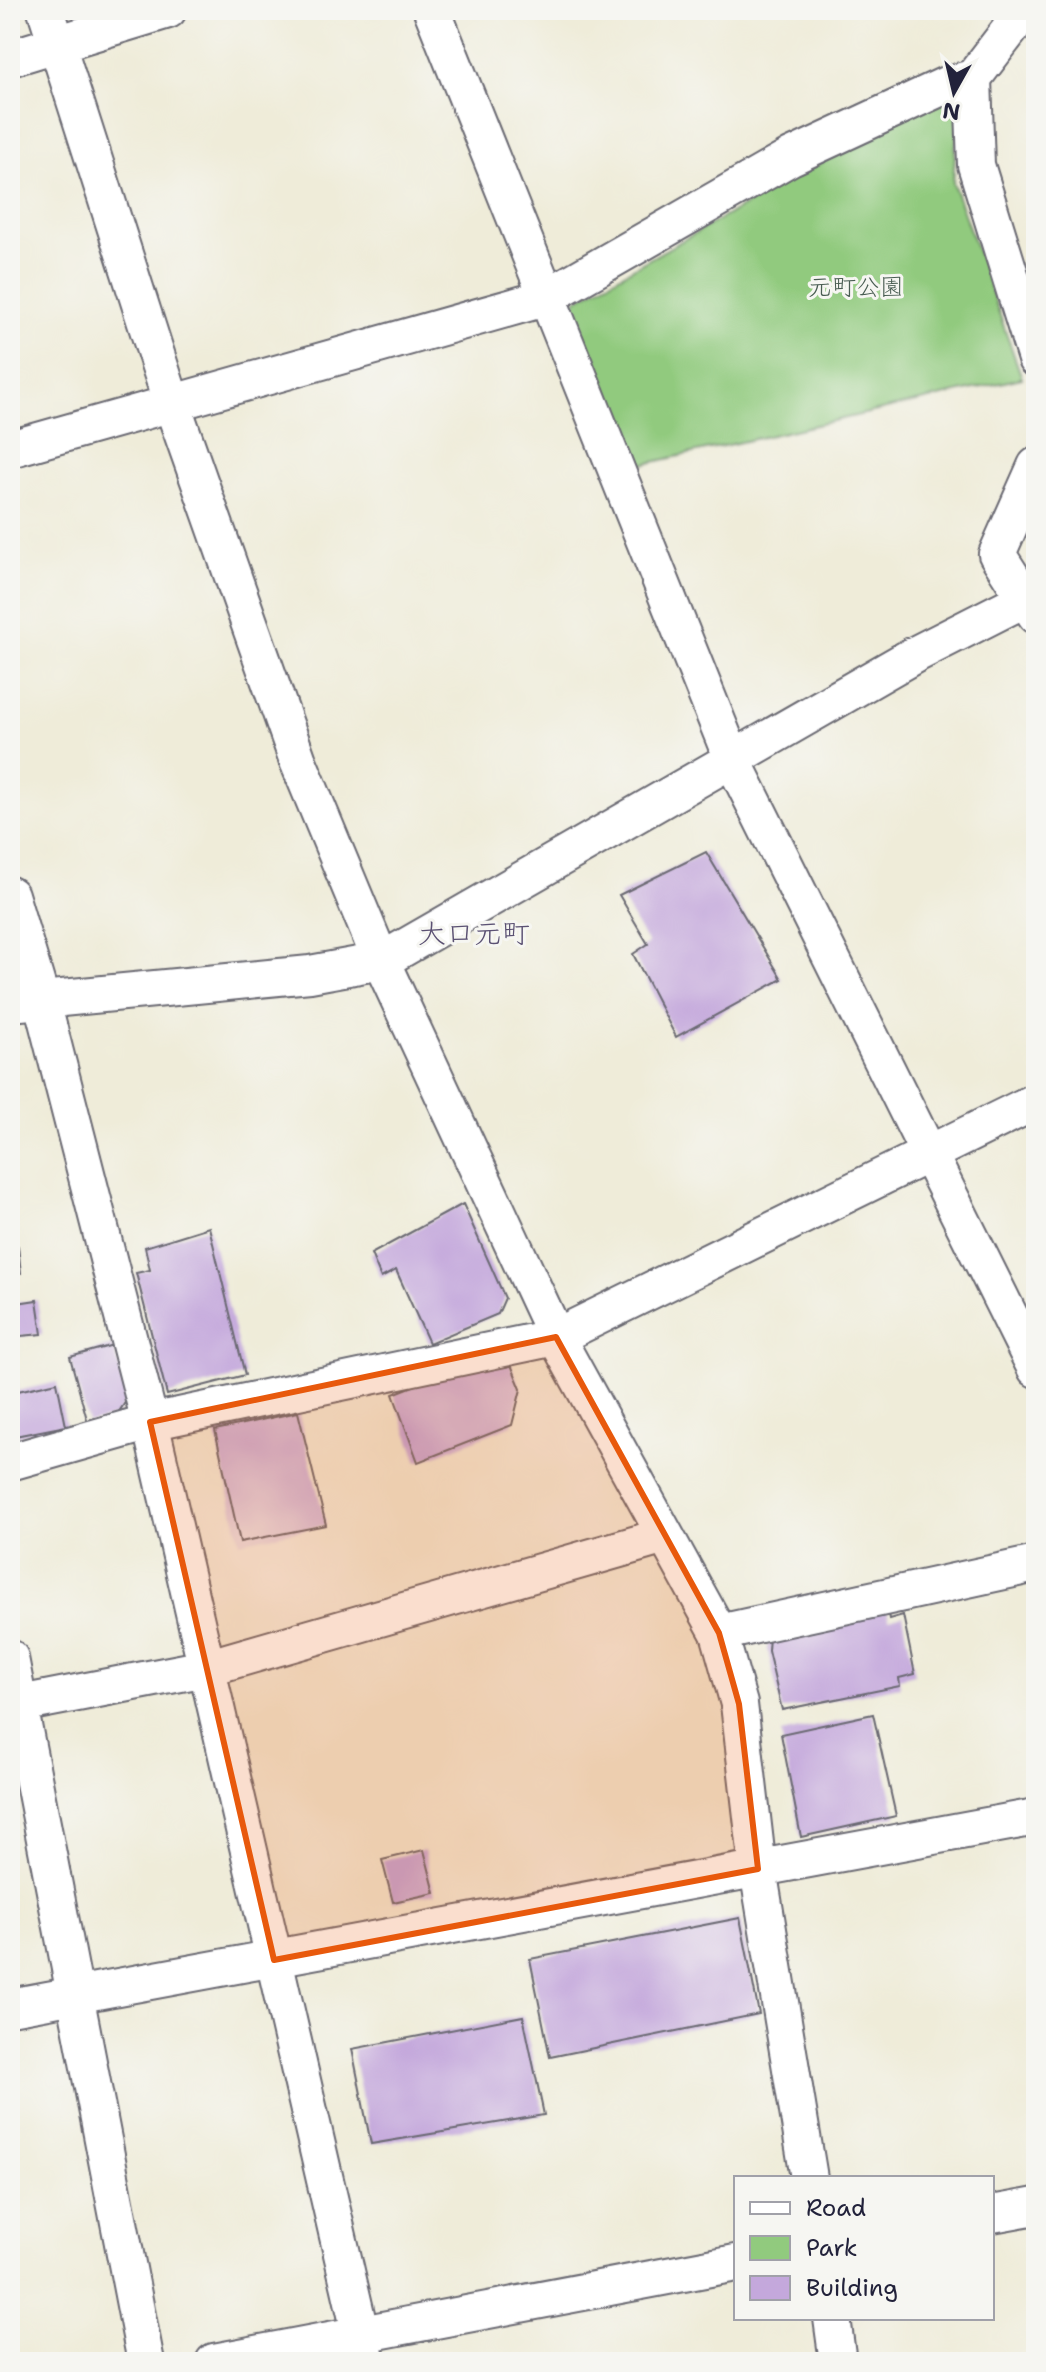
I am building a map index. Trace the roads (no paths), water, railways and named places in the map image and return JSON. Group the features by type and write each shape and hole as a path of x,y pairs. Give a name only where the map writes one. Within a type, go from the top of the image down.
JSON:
{"street":[{"path":"46,10 172,404 298,761 381,961 556,1337 719,1633 739,1704 758,1869 809,2176"},
{"path":"10,58 168,10"},
{"path":"432,10 733,761 1036,1369"},
{"path":"10,449 545,298 791,157 946,85 973,78 1012,27 1011,10"},
{"path":"973,78 976,165 981,190 1036,359"},
{"path":"26,1002 310,974 381,961 914,655 1032,602 997,554 1036,466"},
{"path":"10,895 26,1002 150,1422 364,2348"},
{"path":"10,1462 150,1422 556,1337 1036,1101"},
{"path":"14,1705 206,1668 665,1536"},
{"path":"719,1633 1036,1564"},
{"path":"10,1658 14,1705 75,1995 146,2362"},
{"path":"10,2007 1036,1817"},
{"path":"994,2214 1036,2206"},
{"path":"214,2362 364,2348 734,2263"},
{"path":"832,2320 838,2362"}],"district":[{"name":"大口元町","path":"474,933"}],"park label":[{"name":"元町公園","path":"856,287"}]}
